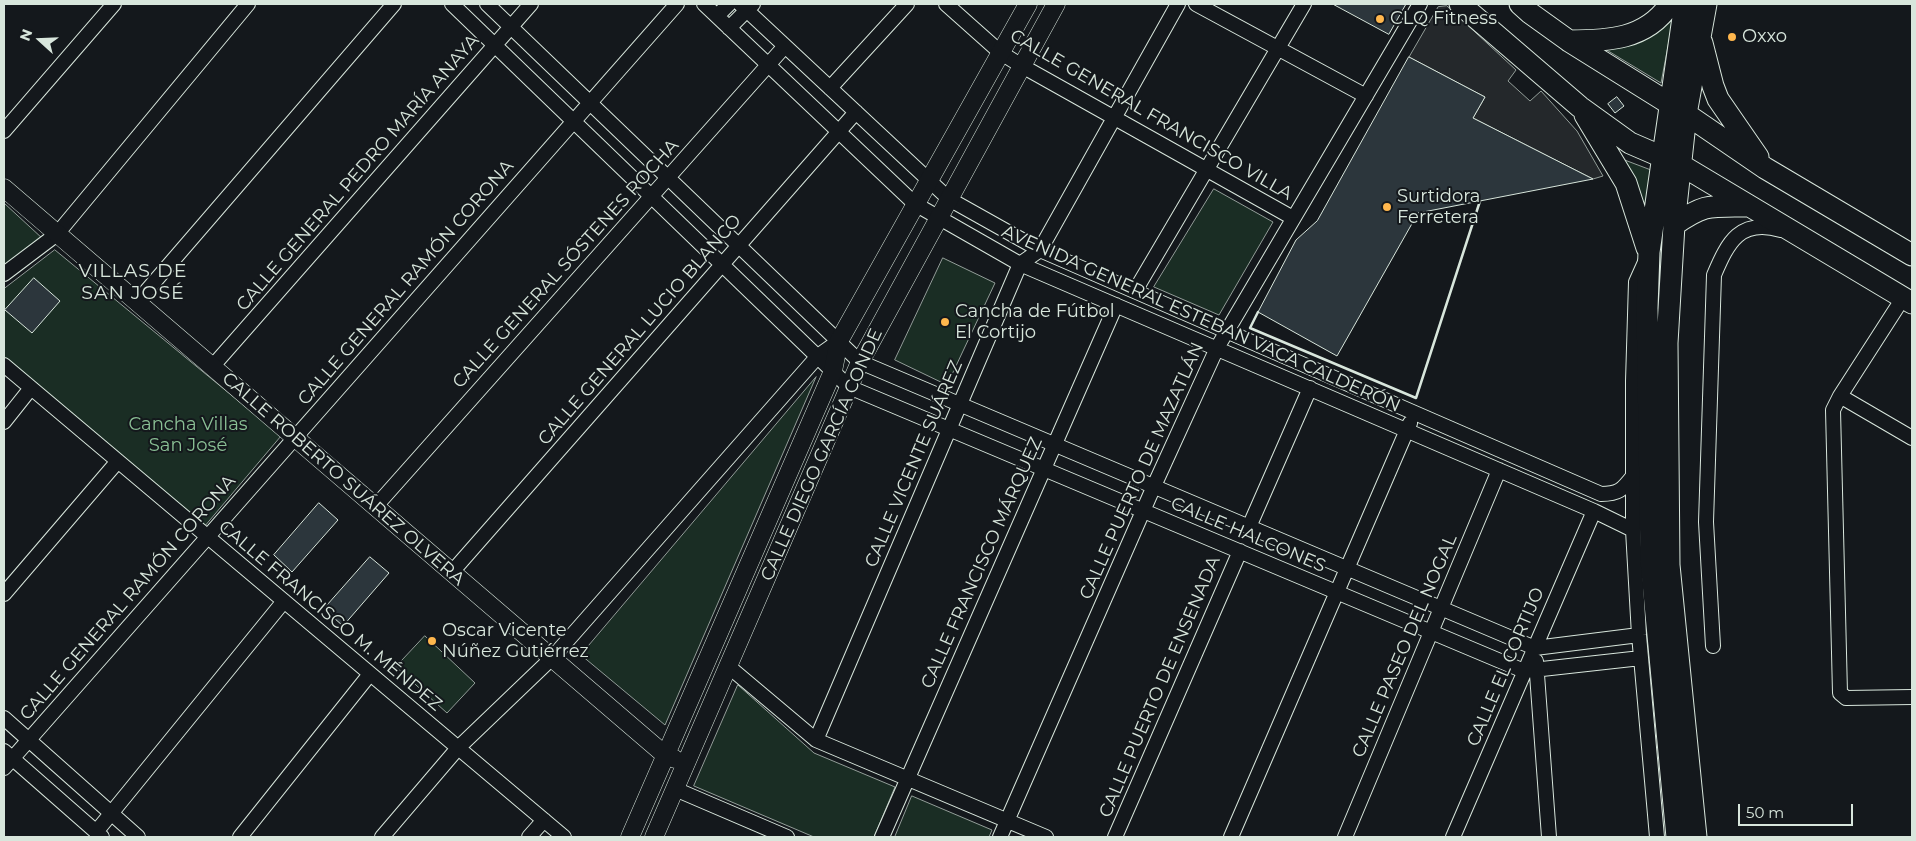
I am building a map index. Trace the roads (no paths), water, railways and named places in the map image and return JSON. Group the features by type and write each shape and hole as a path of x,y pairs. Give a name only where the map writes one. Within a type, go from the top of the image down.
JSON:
{"main road":[{"path":"1460,4 1580,107 1630,143 1671,162 1907,300"},
{"path":"1520,4 1569,41 1678,109 1765,168 1912,254"},
{"path":"1569,41 1604,41 1628,36 1650,25 1670,4"},
{"path":"1677,837 1651,561 1647,308 1649,252 1671,162 1678,109 1685,4"},
{"path":"1678,109 1700,36 1706,4"},
{"path":"1700,36 1718,99 1765,168"},
{"path":"1580,107 1626,183 1649,252"},
{"path":"1671,162 1674,225 1667,342 1669,565 1696,837"},
{"path":"1674,225 1692,212 1710,206 1747,206"}],"street":[{"path":"4,130 114,4"},
{"path":"4,274 57,234 248,4"},
{"path":"137,302 394,4"},
{"path":"452,4 849,387"},
{"path":"487,4 860,362"},
{"name":"CALLE GENERAL PEDRO MARÍA ANAYA","path":"212,367 531,4"},
{"name":"CALLE GENERAL RAMÓN CORONA","path":"7,759 29,739 677,4"},
{"name":"AVENIDA GENERAL ESTEBAN VACA CALDERÓN","path":"704,4 915,204 1020,264 1594,511 1633,530"},
{"path":"717,16 729,4"},
{"path":"830,88 906,4"},
{"name":"CALLE GENERAL FRANCISCO VILLA","path":"946,4 1001,52 1022,66 1293,218"},
{"name":"CALLE DIEGO GARCÍA CONDE","path":"630,837 833,371 839,341 1028,4"},
{"name":"CALLE DIEGO GARCÍA CONDE","path":"654,837 860,362 1056,4"},
{"path":"1020,264 1040,250 1178,4"},
{"path":"1196,4 1366,96"},
{"path":"1135,291 1304,4"},
{"name":"CALLE PUERTO DE MAZATLÁN","path":"1000,837 1216,348 1420,4"},
{"path":"729,28 746,6"},
{"name":"AVENIDA GENERAL ESTEBAN VACA CALDERÓN","path":"746,6 785,46 949,199 1040,250 1601,494 1614,494 1624,488 1633,476"},
{"name":"CALLE GENERAL SÓSTENES ROCHA","path":"375,507 785,46"},
{"name":"CALLE GENERAL LUCIO BLANCO","path":"452,572 856,112"},
{"name":"CALLE ROBERTO SUÁREZ OLVERA","path":"4,188 665,755 686,763"},
{"path":"1713,646 1706,522 1714,275 1724,251 1732,239 1744,231 1758,227 1773,228 1797,235"},
{"path":"1649,252 1636,282 1633,381 1633,530 1639,636 1657,837"},
{"name":"CALLE VICENTE SUÁREZ","path":"816,740 1020,264"},
{"path":"1907,300 1840,396 1833,410 1840,693 1846,698 1912,696"},
{"name":"CALLE FRANCISCO MÁRQUEZ","path":"882,837 1116,305"},
{"path":"382,837 458,748 552,658 818,356 839,341"},
{"path":"1274,373 1282,355"},
{"name":"CALLE HALCONES","path":"860,362 1535,648 1639,636"},
{"name":"CALLE FRANCISCO M. MÉNDEZ","path":"4,365 564,837"},
{"name":"CALLE HALCONES","path":"849,387 1431,632 1530,671 1641,658"},
{"path":"4,422 31,388"},
{"path":"1249,527 1310,388"},
{"path":"1840,396 1912,438"},
{"path":"1231,837 1414,413"},
{"path":"4,594 118,461"},
{"name":"CALLE PASEO DEL NOGAL","path":"1345,837 1499,470"},
{"name":"CALLE EL CORTIJO","path":"1535,648 1594,511"},
{"name":"CALLE PUERTO DE ENSENADA","path":"1116,837 1240,551"},
{"path":"7,759 99,835 111,813 284,601"},
{"path":"1535,648 1530,671 1549,837"},
{"path":"728,666 816,740 1046,837"},
{"name":"CALLE EL CORTIJO","path":"1453,837 1530,671"},
{"path":"240,837 370,674"},
{"path":"4,718 138,837"},
{"path":"675,789 770,834 787,837"},
{"path":"529,837 544,820"}],"place":[{"name":"CLQ Fitness","path":"1380,19"},
{"name":"Oxxo","path":"1732,37"},
{"name":"Surtidora Ferretera","path":"1387,207"},
{"name":"Cancha de Fútbol El Cortijo","path":"945,322"},
{"name":"Oscar Vicente Núñez Gutiérrez","path":"432,641"}],"district":[{"name":"VILLAS DE SAN JOSÉ","path":"133,282"}],"park label":[{"name":"Cancha Villas San José","path":"188,435"}]}
